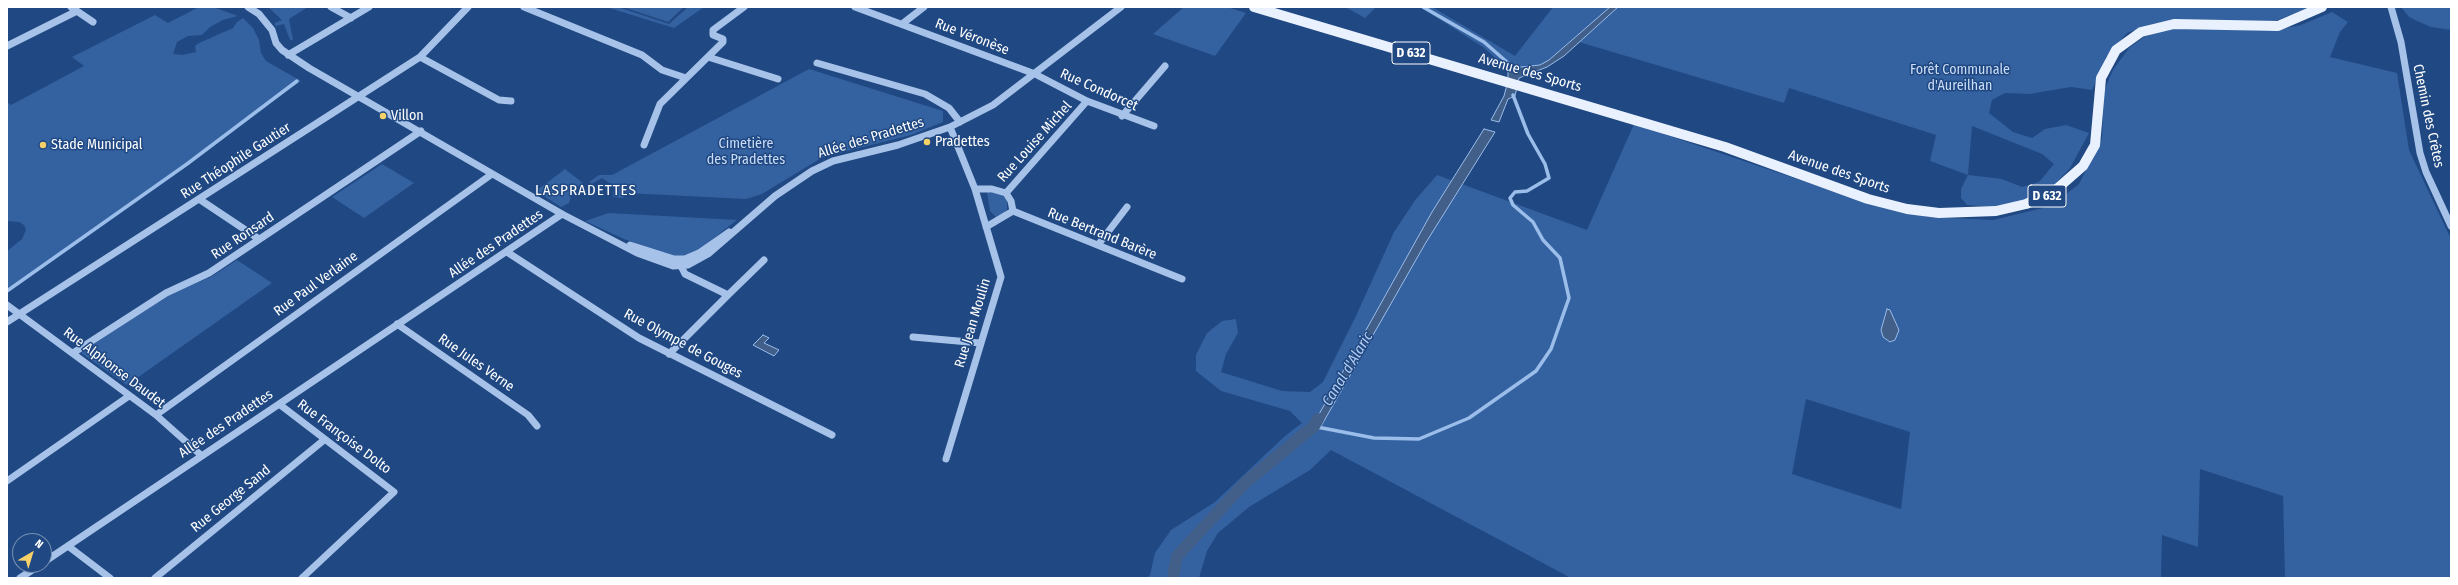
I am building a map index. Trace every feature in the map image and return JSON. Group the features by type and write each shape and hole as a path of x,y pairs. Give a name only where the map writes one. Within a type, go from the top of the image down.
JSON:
{"main road":[{"name":"Avenue des Sports","path":"1254,7 1725,147 1868,199 1908,209 1939,212 1996,211 2026,204 2051,194 2083,166 2095,145 2101,78 2116,50 2141,32 2174,24 2260,27 2278,26 2291,22 2322,7"}],"street":[{"path":"71,7 93,22"},
{"path":"248,7 259,14 272,30 276,43 288,55 562,214"},
{"path":"331,7 351,18"},
{"path":"288,55 369,7"},
{"name":"Rue Théophile Gautier","path":"7,322 420,57 468,7"},
{"path":"524,7 642,55 662,70 686,78"},
{"path":"644,145 660,104 723,42 723,39 713,35 712,30 744,7"},
{"name":"Rue Véronèse","path":"855,7 1035,74"},
{"path":"902,24 924,7"},
{"name":"Allée des Pradettes","path":"52,557 562,214 665,264 694,263 708,254 741,224 806,175 833,161 898,146 950,127 993,105 1121,7"},
{"name":"Chemin des Crêtes","path":"2391,7 2401,42 2420,153 2426,172 2451,226"},
{"path":"7,46 77,11"},
{"path":"420,57 499,100 511,101"},
{"path":"708,57 778,79"},
{"path":"817,63 924,94 949,108 960,122"},
{"path":"1122,116 1165,66"},
{"name":"Rue Condorcet","path":"1035,74 1087,101 1122,116 1154,126"},
{"name":"Rue Louise Michel","path":"975,189 992,189 1006,193 1087,101"},
{"name":"Rue Jean Moulin","path":"946,459 980,342 1001,277 975,189 950,127"},
{"name":"Rue Ronsard","path":"73,353 166,293 209,273 421,132"},
{"name":"Rue Paul Verlaine","path":"156,415 492,174"},
{"path":"986,227 1013,211 1011,201 1006,193"},
{"path":"199,199 259,239"},
{"path":"1098,245 1127,207"},
{"name":"Rue Bertrand Barère","path":"1013,211 1182,279"},
{"name":"Rue Olympe de Gouges","path":"507,252 639,338 832,435"},
{"path":"669,354 764,260"},
{"path":"682,263 685,274 728,295"},
{"name":"Rue Alphonse Daudet","path":"7,305 156,415 202,456"},
{"name":"Rue Jules Verne","path":"397,324 528,415 537,426"},
{"path":"913,337 980,342"},
{"path":"7,481 129,396"},
{"name":"Rue Françoise Dolto","path":"279,404 324,440 394,492 302,578"},
{"name":"Rue George Sand","path":"155,578 324,440"},
{"path":"68,546 110,578"}],"green space":[{"path":"199,7 213,7 238,16 223,20 210,27 202,35 188,36 177,42 173,54 182,55 196,52 195,46 199,43 233,28 237,22 243,18 253,28 259,40 261,53 266,61 301,81 212,144 181,170 7,292 7,251 22,239 26,230 24,225 19,222 7,221 7,102 11,105 84,66 72,57 155,15 168,23"},
{"path":"308,7 289,19 293,40 290,40 284,24 275,26 275,23 282,20 269,8"},
{"path":"606,7 618,7 669,24 688,7 704,7 674,28"},
{"path":"623,7 684,7 668,22"},
{"path":"1184,7 1227,7 1246,13 1215,56 1153,34"},
{"path":"1345,7 1376,7 1365,18"},
{"path":"1420,7 1432,7 1515,56 1553,7 1610,7 1549,60 1540,65 1511,68 1505,67 1483,47"},
{"name":"Forêt Communale d'Aureilhan","path":"1618,7 2310,7 2273,22 2179,20 2153,24 2127,33 2106,57 2092,90 2071,87 2029,94 2005,93 1992,100 1989,113 2013,132 2032,138 2045,129 2066,125 2089,133 2070,168 2052,187 2038,197 1994,207 1967,205 1961,198 1961,189 1968,175 1930,161 1936,135 1789,88 1784,103 1579,42","holes":["1972,126 2042,154 2054,164 2039,182 2022,187 2002,179 1968,175"]},
{"path":"2401,7 2451,7 2451,30 2431,27 2415,20 2409,17"},
{"path":"2332,12 2348,22 2340,32 2330,57 2397,73 2409,150 2451,239 2451,578 2285,578 2283,496 2200,469 2198,547 2162,535 2161,578 1571,578 1331,450 1310,470 1249,507 1218,533 1207,551 1199,578 1147,578 1150,575 1155,553 1171,530 1215,502 1285,436 1302,423 1290,411 1221,391 1196,371 1196,355 1207,333 1222,321 1236,319 1238,333 1226,354 1221,372 1282,391 1310,392 1323,382 1355,318 1394,232 1416,199 1437,175 1587,230 1634,124 1880,207 1930,217 1993,220 2051,206 2079,184 2102,138 2104,91 2113,70 2129,48 2144,37 2164,30 2191,28 2271,31 2301,25","holes":["1806,399 1910,432 1901,509 1792,474"]},
{"name":"Cimetière des Pradettes","path":"809,69 943,111 943,122 911,135 823,157 762,194 746,199 626,193 623,198 613,197 614,190 617,188 602,178 592,184 589,182 599,175 612,175"},
{"path":"382,164 414,183 364,218 332,197"},
{"path":"565,169 583,183 573,190 569,203 561,207 536,191"},
{"path":"987,192 1000,194 1007,198 1007,209 1004,214 997,218 990,211"},
{"path":"609,213 737,220 696,252 684,257 673,256 624,239 585,221"},
{"path":"237,260 272,283 127,385 81,353 167,295 211,277"}],"water":[{"path":"1610,7 1618,7 1564,56 1547,67 1519,78 1515,96 1508,99 1499,122 1491,120 1504,96 1508,81 1508,72 1511,68 1540,65 1549,60"},
{"path":"1484,129 1495,132 1425,244 1320,428 1311,431 1308,426 1318,416 1432,212"},
{"path":"1887,309 1890,310 1899,330 1895,340 1890,342 1883,337 1881,330"},
{"path":"763,335 769,338 764,343 779,350 774,356 753,345"}],"waterway":[{"path":"1423,7 1484,42 1516,70"},
{"path":"7,291 187,164 297,81"},
{"path":"1317,427 1374,438 1419,439 1469,418 1536,371 1551,349 1569,298 1560,258 1543,240 1533,222 1513,205 1510,198 1515,192 1527,191 1549,178 1545,164 1528,134 1513,95"},
{"name":"Canal d'Alaric","path":"1173,578 1177,556 1245,483 1314,426 1318,419"}],"place":[{"name":"Villon","path":"383,116"},
{"name":"Pradettes","path":"927,142"},
{"name":"Stade Municipal","path":"43,145"}],"district":[{"name":"LASPRADETTES","path":"586,191"}]}
